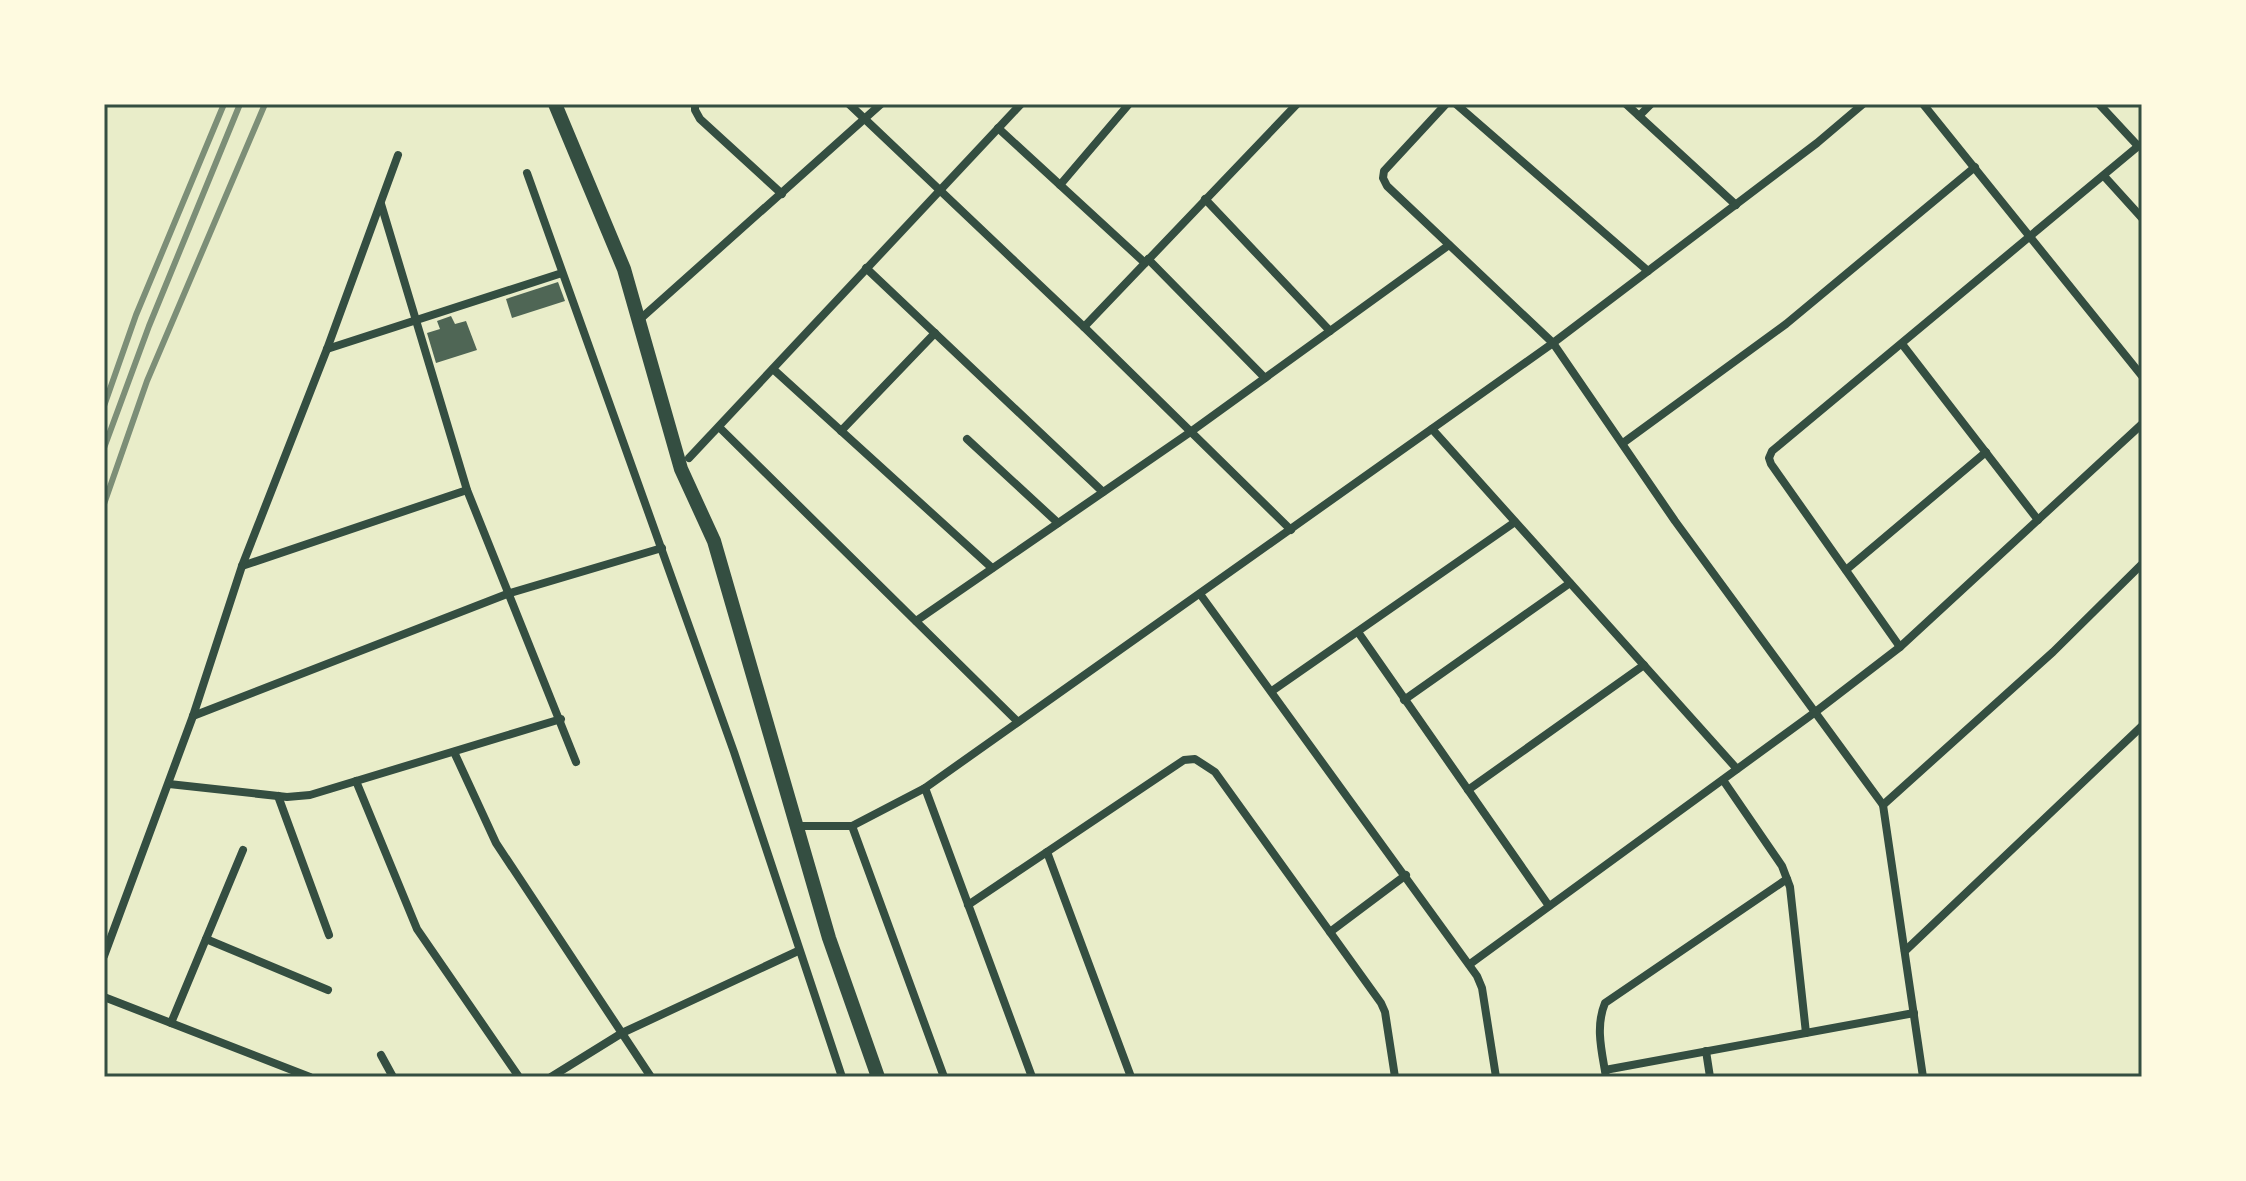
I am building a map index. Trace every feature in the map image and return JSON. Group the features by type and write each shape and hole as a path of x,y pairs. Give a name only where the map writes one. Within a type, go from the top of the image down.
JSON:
{"highway":[{"path":"555,104 624,269 681,469 714,541 829,938 878,1077"}],"street":[{"path":"695,104 700,119 782,194"},
{"path":"849,104 1084,327 1291,530"},
{"path":"638,321 881,104"},
{"path":"689,458 1021,104"},
{"path":"1060,185 1129,104"},
{"path":"1084,327 1297,104"},
{"path":"1446,104 1384,171 1383,178 1387,186 1553,343 1675,521 1883,805 1923,1077"},
{"path":"1456,104 1648,271"},
{"path":"1626,104 1736,205"},
{"path":"1639,116 1651,104"},
{"path":"797,826 852,826 925,788 1553,343 1736,205 1863,104"},
{"path":"1923,104 2142,376"},
{"path":"1900,647 1769,458 1772,451 2140,144 2099,104"},
{"path":"998,128 1147,261 1265,378"},
{"path":"104,956 169,784 242,566 327,349 398,155"},
{"path":"1623,443 1786,324 1975,167"},
{"path":"527,173 734,752 842,1077"},
{"path":"2104,176 2142,218"},
{"path":"1205,199 1330,331"},
{"path":"381,203 467,490 576,762"},
{"path":"916,621 1189,433 1449,245"},
{"path":"866,268 1103,492"},
{"path":"327,349 562,273"},
{"path":"841,431 935,333"},
{"path":"1902,344 2038,520"},
{"path":"773,369 992,568"},
{"path":"1470,964 1900,647 2142,424"},
{"path":"719,427 1018,722"},
{"path":"1432,429 1737,769"},
{"path":"967,439 1058,523"},
{"path":"1846,570 1986,452"},
{"path":"242,566 467,490"},
{"path":"1272,691 1515,522"},
{"path":"193,716 507,594 662,548"},
{"path":"1883,805 2053,652 2142,564"},
{"path":"1404,700 1570,583"},
{"path":"1200,594 1470,964 1482,988 1496,1077"},
{"path":"1358,632 1549,906"},
{"path":"1468,790 1644,665"},
{"path":"169,784 278,796 310,795 561,719"},
{"path":"1905,951 2142,726"},
{"path":"454,752 496,843 651,1077"},
{"path":"968,905 1184,760 1195,759 1215,772 1385,1012 1395,1077"},
{"path":"1723,780 1782,866 1787,879 1806,1033"},
{"path":"356,781 417,929 519,1077"},
{"path":"925,788 1032,1077"},
{"path":"278,796 329,935"},
{"path":"852,826 944,1077"},
{"path":"171,1023 243,850"},
{"path":"1047,852 1131,1077"},
{"path":"1330,932 1406,875"},
{"path":"1787,879 1605,1003 1599,1029 1605,1073 1914,1013"},
{"path":"206,939 328,990"},
{"path":"551,1077 622,1033 798,951"},
{"path":"104,997 310,1077"},
{"path":"1706,1051 1710,1077"},
{"path":"381,1055 393,1077"}],"building":[{"path":"558,282 565,301 512,318 506,299"},
{"path":"451,316 455,324 466,321 477,350 436,363 427,333 440,329 437,321"}],"railway":[{"path":"104,406 136,315 224,104"},
{"path":"104,448 149,326 240,104"},
{"path":"104,504 147,381 265,104"}]}
